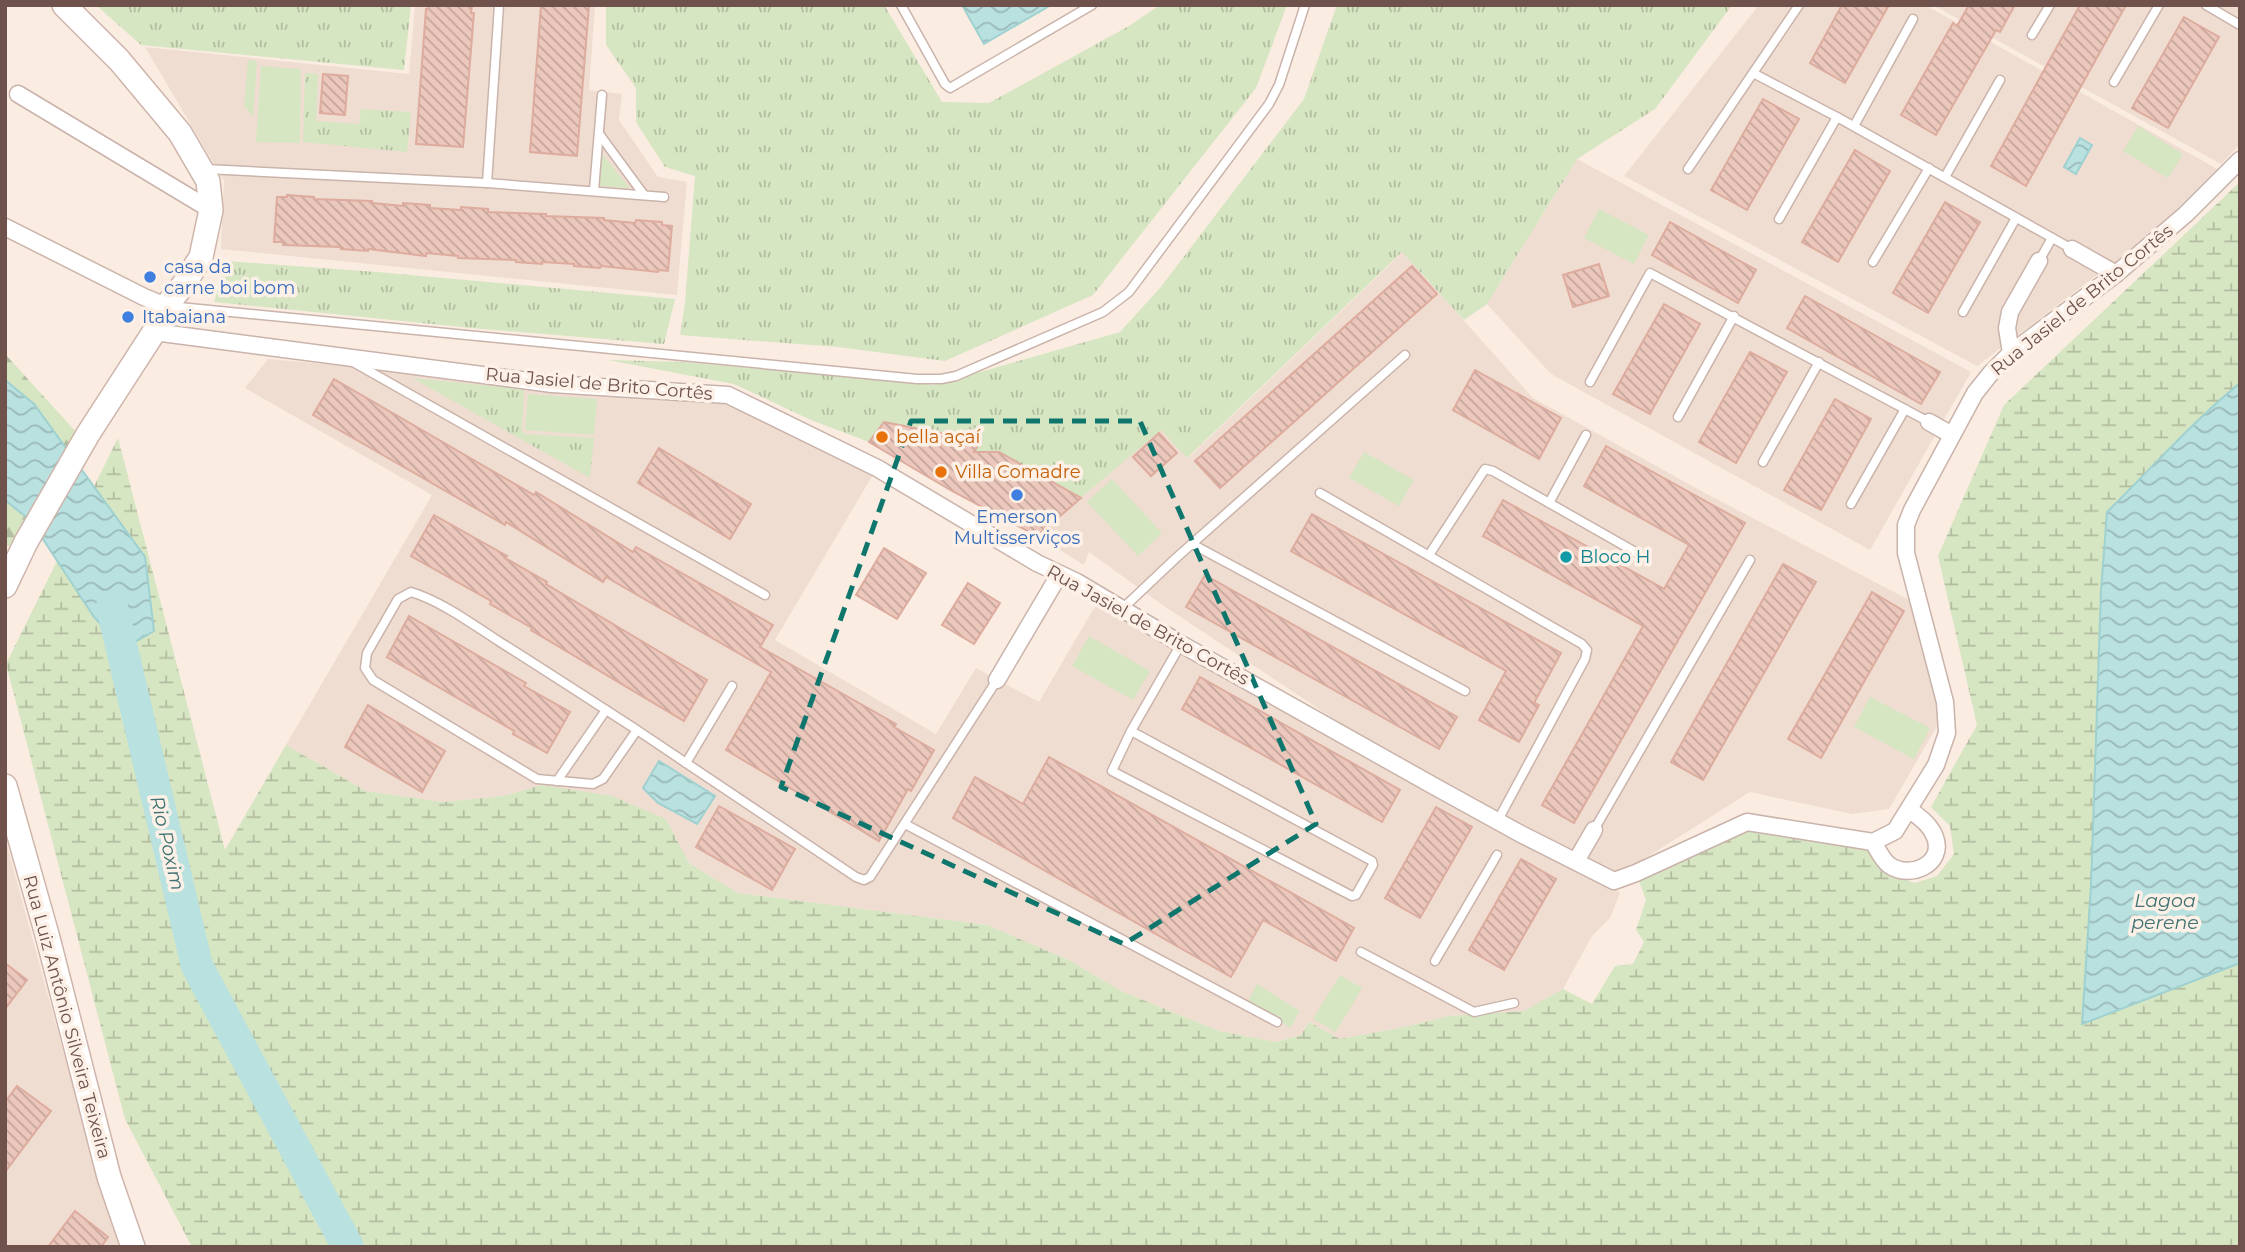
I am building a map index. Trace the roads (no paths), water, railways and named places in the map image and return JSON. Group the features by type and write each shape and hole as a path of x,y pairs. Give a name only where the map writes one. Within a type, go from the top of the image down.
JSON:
{"street":[{"path":"5,586 26,542 88,434 154,332 166,306 201,257 212,210 208,181 180,133 120,60 64,5"},
{"path":"18,94 212,210"},
{"name":"Rua Jasiel de Brito Cortês","path":"154,332 552,384 728,395 877,468 1181,644 1498,820 1611,880 1618,880 1747,822 1874,842 1895,831 1936,765 1947,733 1945,702 1906,553 1906,525 1952,435 1975,393 2011,353 2116,274 2186,214 2240,160"},
{"path":"5,227 166,306"},
{"path":"2072,249 2116,274"},
{"path":"2011,353 2007,328 2010,312 2039,261"},
{"path":"1929,422 1952,435"},
{"path":"997,680 1059,575"},
{"name":"Rua Luiz Antônio Silveira Teixeira","path":"5,786 48,938 109,1177 133,1247"},
{"path":"1874,842 1886,863 1902,873 1920,870 1927,864 1933,858 1937,840 1928,824 1909,809"},
{"path":"1576,861 1594,830"}],"lane":[{"path":"487,183 499,5"},
{"path":"901,5 945,84 950,88 1092,5"},
{"path":"1068,5 1074,16"},
{"path":"166,306 903,377 940,379 956,376 1102,313 1129,292 1269,104 1279,85 1305,5"},
{"path":"1688,169 1799,5"},
{"path":"2032,35 2050,5"},
{"path":"2114,82 2159,5"},
{"path":"2206,5 2240,25"},
{"path":"1854,126 1913,19"},
{"path":"1753,73 1854,126 2072,249"},
{"path":"1945,177 2000,80"},
{"path":"594,190 602,95"},
{"path":"1779,219 1837,117"},
{"path":"600,135 644,195"},
{"path":"202,169 487,183 664,197"},
{"path":"1873,262 1929,169"},
{"path":"1963,312 2016,218"},
{"path":"2039,261 2052,238"},
{"path":"1590,382 1650,273 1929,422"},
{"path":"1678,417 1734,316"},
{"path":"1121,610 1405,355"},
{"path":"344,356 765,595"},
{"path":"1763,462 1819,362"},
{"path":"1852,504 1905,409"},
{"path":"1549,503 1586,435"},
{"path":"1429,555 1485,469 1493,471 1637,553"},
{"path":"1320,493 1581,644 1587,650 1585,659 1498,820"},
{"path":"1192,544 1465,691"},
{"path":"1594,830 1750,560"},
{"path":"637,730 603,779 593,784 537,779 373,680 365,668 367,653 398,599 411,592 423,596 637,730 861,879 870,877 997,680"},
{"path":"1130,731 1371,861 1373,865 1356,895 1352,896 1340,890 1112,771 1130,731 1181,644"},
{"path":"686,763 732,686"},
{"path":"558,781 606,710"},
{"path":"905,824 1276,1022"},
{"path":"1435,961 1497,855"},
{"path":"1361,952 1474,1012 1514,1003"}],"water":[{"path":"962,5 1051,5 984,44"},
{"path":"2080,138 2092,145 2076,174 2064,167"},
{"path":"5,380 34,404 145,557 154,631 123,649 94,617 31,521 5,500"},
{"name":"Lagoa perene","path":"2240,383 2240,963 2082,1024 2091,886 2101,591 2107,512 2188,430"},
{"path":"659,761 715,796 697,824 658,803 643,788"}],"waterway":[{"name":"Rio Poxim","path":"112,607 197,966 348,1247"}],"place":[{"name":"casa da carne boi bom","path":"150,277"},
{"name":"Itabaiana","path":"128,317"},
{"name":"bella açaí","path":"882,437"},
{"name":"Villa Comadre","path":"941,472"},
{"name":"Emerson Multisserviços","path":"1017,495"},
{"name":"Bloco H","path":"1566,557"}]}
